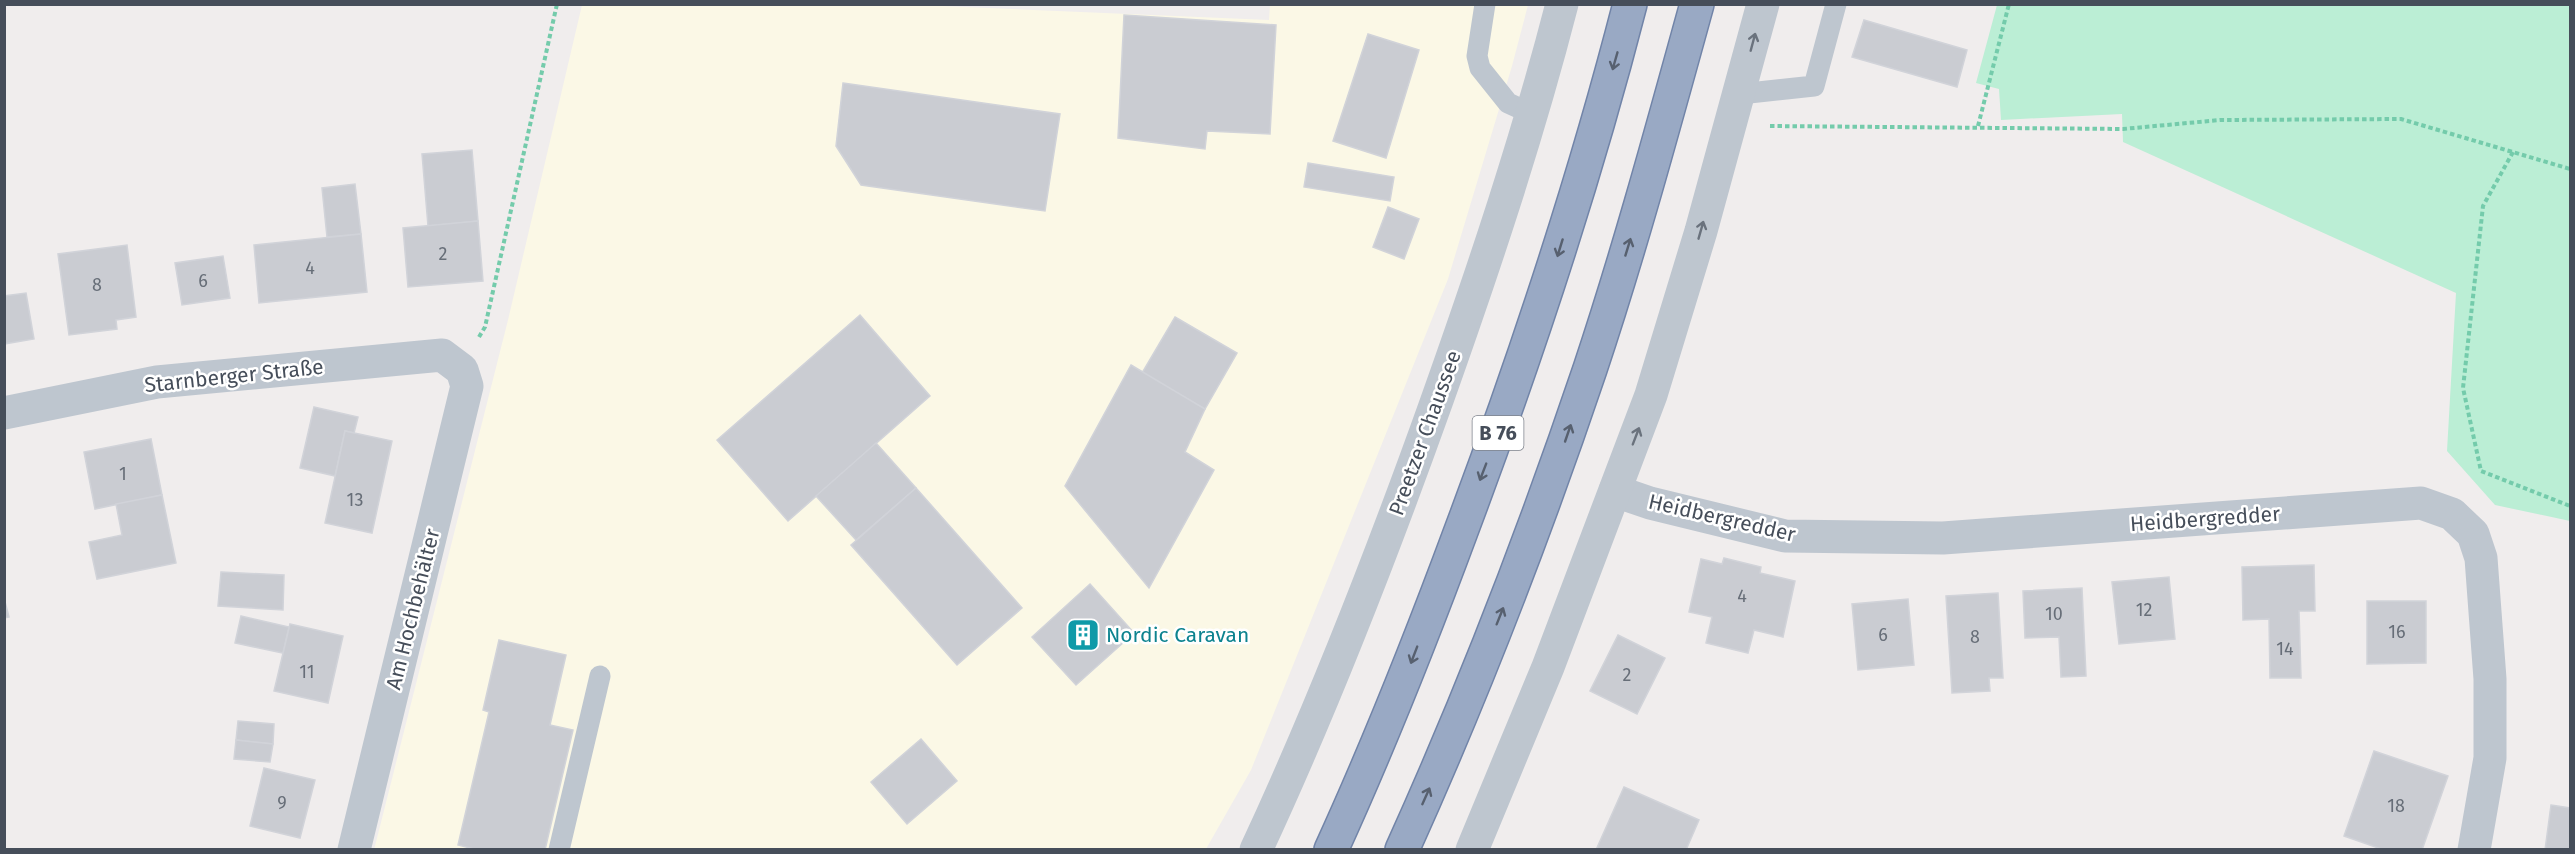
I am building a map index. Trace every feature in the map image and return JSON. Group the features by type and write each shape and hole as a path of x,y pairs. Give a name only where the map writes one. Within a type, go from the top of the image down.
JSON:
{"highway":[{"name":"B 76","path":"1331,849 1389,720 1489,457 1534,331 1630,4"},
{"path":"1402,849 1436,773 1522,560 1587,378 1648,179 1696,4"}],"street":[{"name":"Preetzer Chaussee","path":"1256,849 1311,727 1408,480 1466,320 1532,114 1562,4"},
{"path":"1472,849 1548,667 1651,396 1701,231 1763,4"},
{"name":"Starnberger Straße","path":"4,413 158,382 205,377 442,355 462,370"},
{"name":"Am Hochbehälter","path":"354,849 467,386 462,370"},
{"name":"Heidbergredder","path":"1615,491 1650,503 1785,536 1943,538 2421,503 2452,514 2473,534 2481,558 2490,679 2490,758 2474,849"}],"lane":[{"path":"1485,4 1477,56 1480,68 1508,103 1532,114"},
{"path":"1740,94 1814,86 1836,4"},
{"path":"559,849 600,676"}],"path":[{"path":"462,370 485,327 557,4"},
{"path":"1978,126 2009,4"},
{"path":"1730,125 2123,129 2220,120 2401,119 2571,169"},
{"path":"2513,152 2483,206 2464,395 2481,471 2571,506"}],"shaded area":[{"path":"582,5 919,5 1269,20 1270,5 1528,5 1448,279 1251,770 1206,849 374,850 508,320"}],"green space":[{"path":"1997,5 2570,5 2570,521 2495,505 2447,451 2456,293 2123,142 2122,114 2001,120 1999,89 1976,83"}],"building":[{"path":"1124,15 1276,25 1270,134 1207,131 1205,149 1118,138"},
{"path":"1864,20 1967,50 1957,87 1852,57"},
{"path":"1368,34 1419,50 1386,158 1333,141"},
{"path":"843,83 1060,114 1045,211 861,185 836,146"},
{"path":"472,150 478,221 428,226 422,154"},
{"path":"1308,163 1394,177 1390,201 1304,187"},
{"path":"355,184 361,234 327,237 322,188"},
{"path":"1388,207 1419,219 1404,259 1373,247"},
{"path":"478,221 483,281 408,287 403,228"},
{"path":"361,234 367,292 259,303 254,245"},
{"path":"127,245 136,317 116,320 117,329 69,335 58,254"},
{"path":"223,256 230,298 182,305 175,263"},
{"path":"26,293 34,339 4,344 4,296"},
{"path":"860,315 930,396 788,521 717,440"},
{"path":"1175,317 1237,353 1205,409 1142,373"},
{"path":"1131,365 1205,409 1185,452 1214,470 1149,588 1065,486"},
{"path":"314,407 358,417 354,433 345,431 335,476 300,468"},
{"path":"345,431 392,441 372,533 325,523"},
{"path":"151,439 162,495 95,509 84,452"},
{"path":"876,443 916,488 856,540 816,496"},
{"path":"916,488 1022,608 957,665 851,545"},
{"path":"162,495 176,563 97,579 89,542 122,535 116,504"},
{"path":"1724,558 1761,567 1760,573 1795,581 1783,637 1754,630 1748,653 1706,643 1712,617 1689,612 1701,559 1722,564"},
{"path":"2314,565 2315,611 2299,611 2301,678 2270,678 2269,619 2243,620 2242,567"},
{"path":"221,572 284,575 283,610 218,606"},
{"path":"2169,577 2175,639 2119,644 2112,582"},
{"name":"Nordic Caravan","path":"1090,584 1134,633 1076,685 1032,637"},
{"path":"2082,588 2086,676 2061,677 2059,637 2025,638 2023,591"},
{"path":"1998,593 2003,678 1989,678 1990,691 1952,693 1946,596"},
{"path":"4,598 9,617 4,618"},
{"path":"1908,599 1914,665 1858,670 1852,604"},
{"path":"2367,601 2426,601 2426,663 2367,664"},
{"path":"241,616 289,627 283,653 235,643"},
{"path":"290,624 343,636 328,703 274,691"},
{"path":"1618,635 1665,658 1637,714 1590,691"},
{"path":"499,640 566,655 550,725 573,730 545,850 478,850 458,845 489,712 483,710"},
{"path":"238,721 274,724 273,744 236,740"},
{"path":"921,739 957,781 907,824 871,782"},
{"path":"236,740 273,744 270,762 234,759"},
{"path":"2374,751 2448,776 2422,850 2384,850 2344,836"},
{"path":"264,768 315,780 300,838 250,826"},
{"path":"1624,787 1699,820 1686,850 1596,850"},
{"path":"2551,805 2570,808 2570,850 2545,850"}],"place":[{"name":"Nordic Caravan","path":"1083,635"}]}
